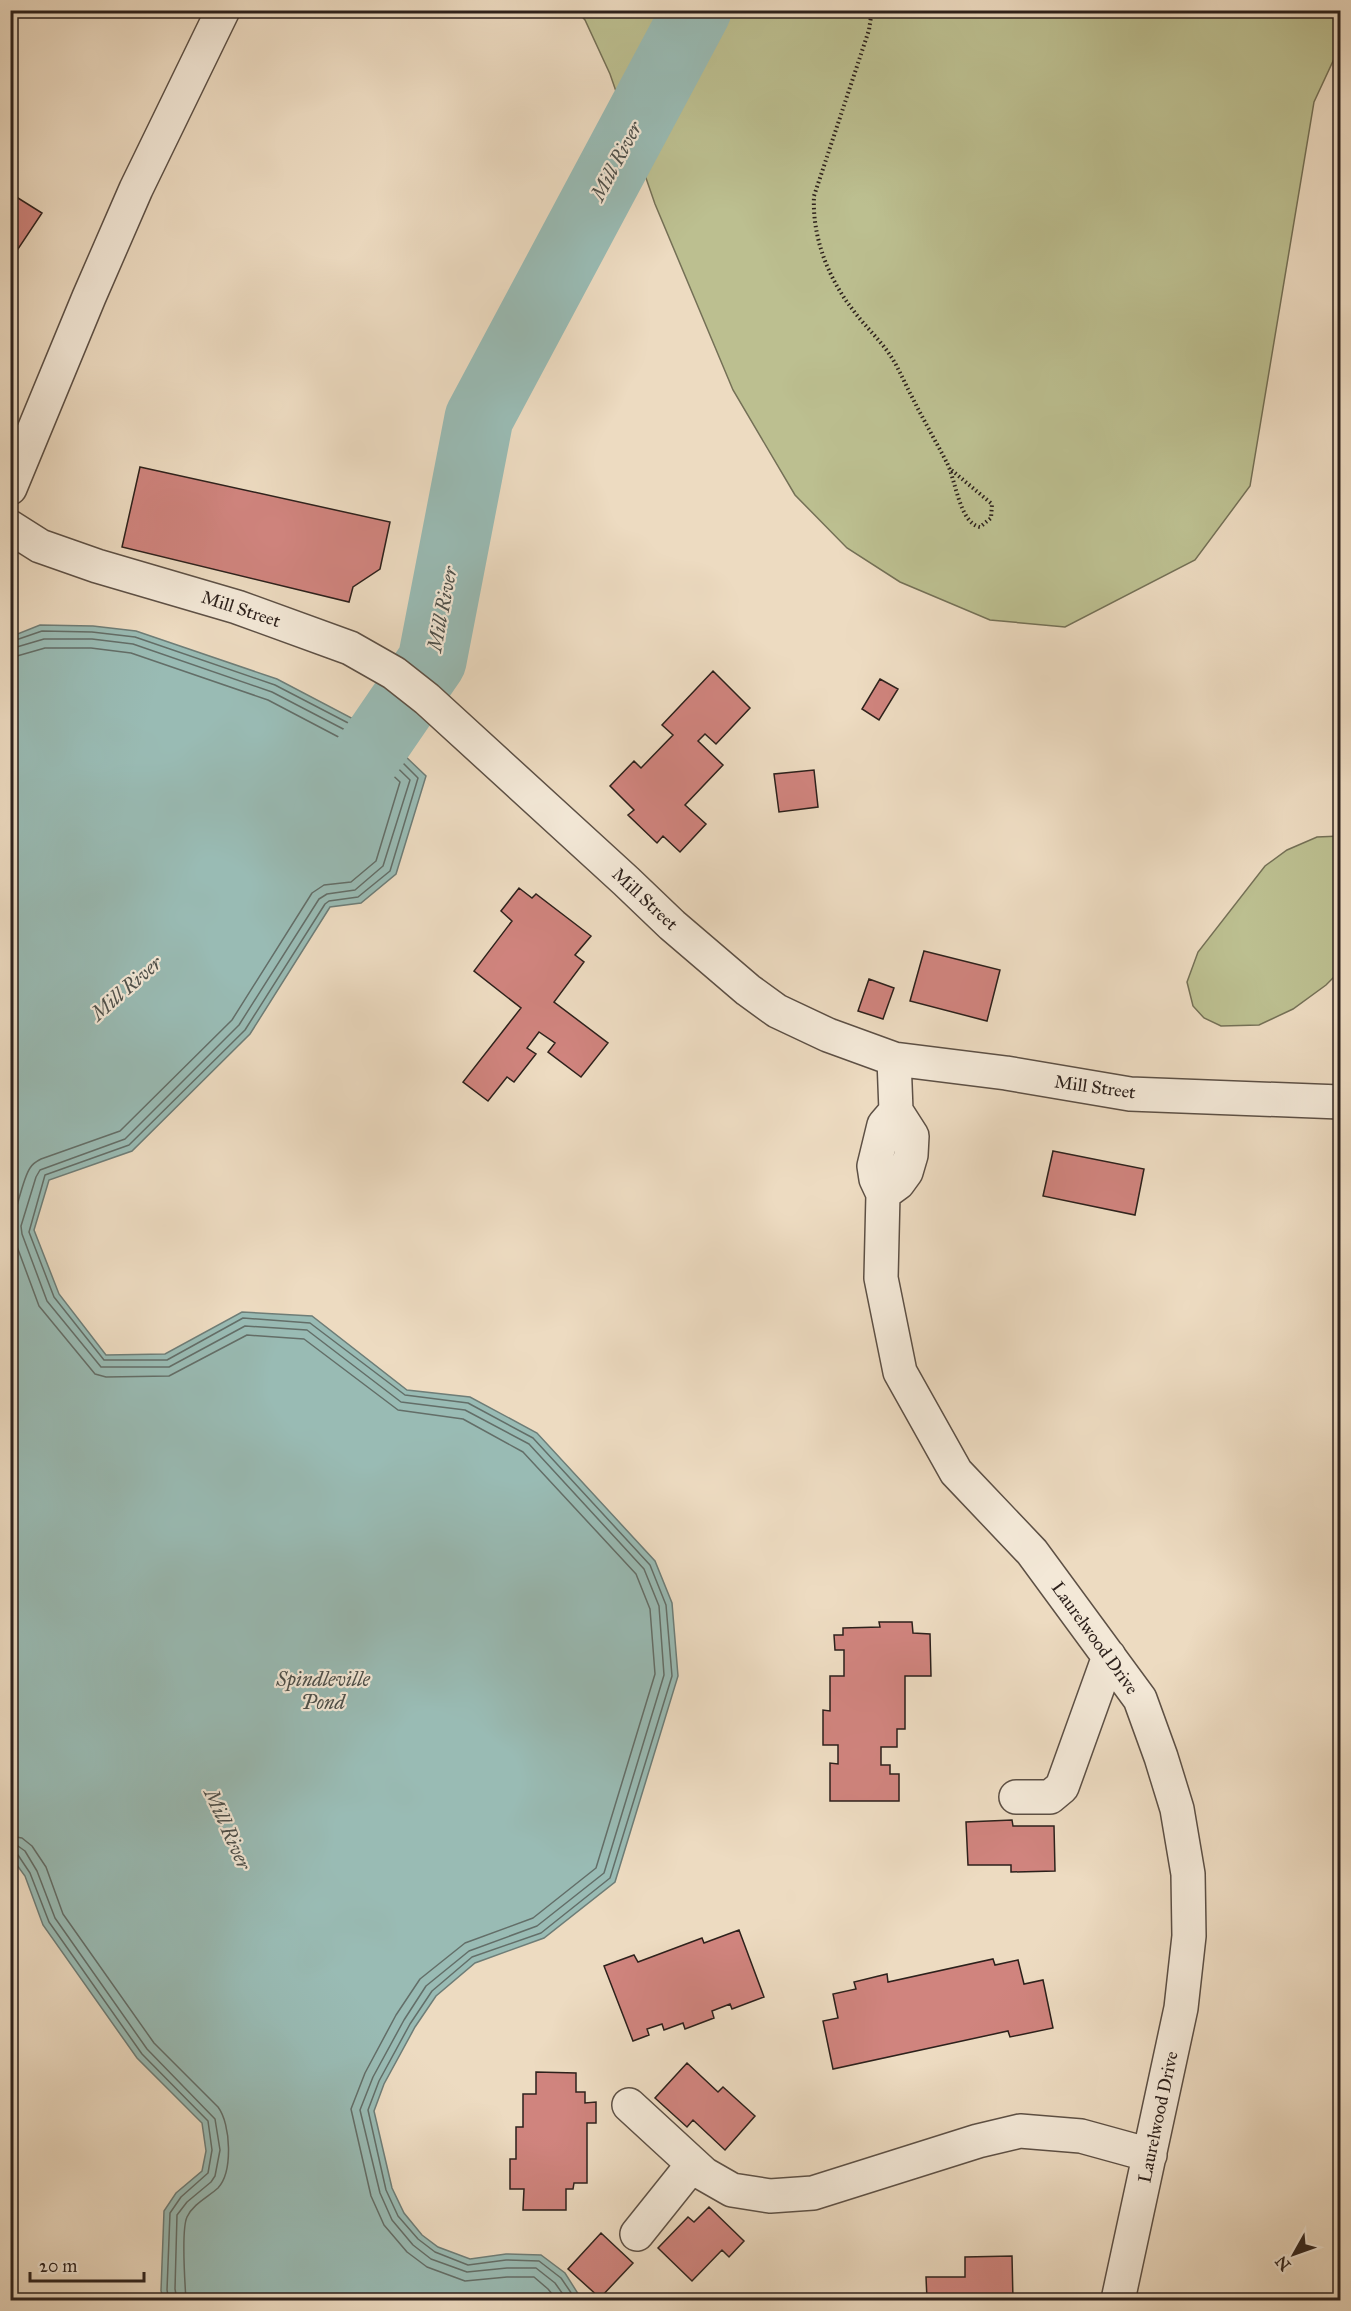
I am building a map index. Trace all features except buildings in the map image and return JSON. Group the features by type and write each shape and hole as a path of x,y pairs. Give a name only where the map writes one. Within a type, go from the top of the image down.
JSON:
{"street":[{"path":"10,488 136,189 224,10"},
{"name":"Mill Street","path":"10,527 40,546 97,566 237,607 350,648 394,673 426,699 672,925 748,990 777,1011 828,1035 894,1059 1005,1073 1130,1094 1341,1102"},
{"name":"Laurelwood Drive","path":"894,1059 896,1111 884,1125 874,1166 876,1179 883,1194 881,1278 900,1372 956,1472 1032,1552 1140,1699 1177,1809 1188,1874 1189,1936 1181,2008 1118,2301"},
{"path":"1016,1797 1050,1797 1062,1787 1109,1656"},
{"path":"629,2106 704,2174 732,2190 770,2196 813,2193 978,2141 1020,2131 1081,2136 1150,2155"},
{"path":"637,2234 693,2164"}],"path":[{"path":"872,10 869,30 821,181 814,196 815,232 824,258 851,309 889,353 949,468 966,518 973,526 980,528 991,518 992,504 949,468"}],"green space":[{"path":"577,11 1340,11 1340,46 1314,102 1250,486 1195,560 1065,627 990,620 900,582 847,548 795,495 733,390 655,204 610,74 585,20"},
{"path":"1340,836 1340,971 1326,985 1293,1009 1259,1025 1221,1026 1204,1018 1193,1006 1187,982 1198,952 1265,866 1287,850 1317,837"}],"water":[{"name":"Spindleville Pond","path":"40,625 93,626 136,631 277,679 382,734 426,776 396,874 361,903 330,907 250,1034 132,1151 49,1180 34,1230 59,1294 106,1355 165,1354 242,1312 312,1316 407,1390 470,1397 537,1433 655,1561 672,1603 678,1676 615,1882 544,1938 475,1963 436,1996 415,2027 384,2084 374,2111 392,2188 404,2213 422,2235 438,2247 470,2259 506,2254 541,2255 565,2273 582,2300 164,2300 161,2291 164,2211 176,2193 202,2171 206,2151 202,2123 137,2058 43,1925 25,1876 11,1857 10,637"}],"waterway":[{"name":"Mill River","path":"328,813 432,661 479,418 697,10"}]}
